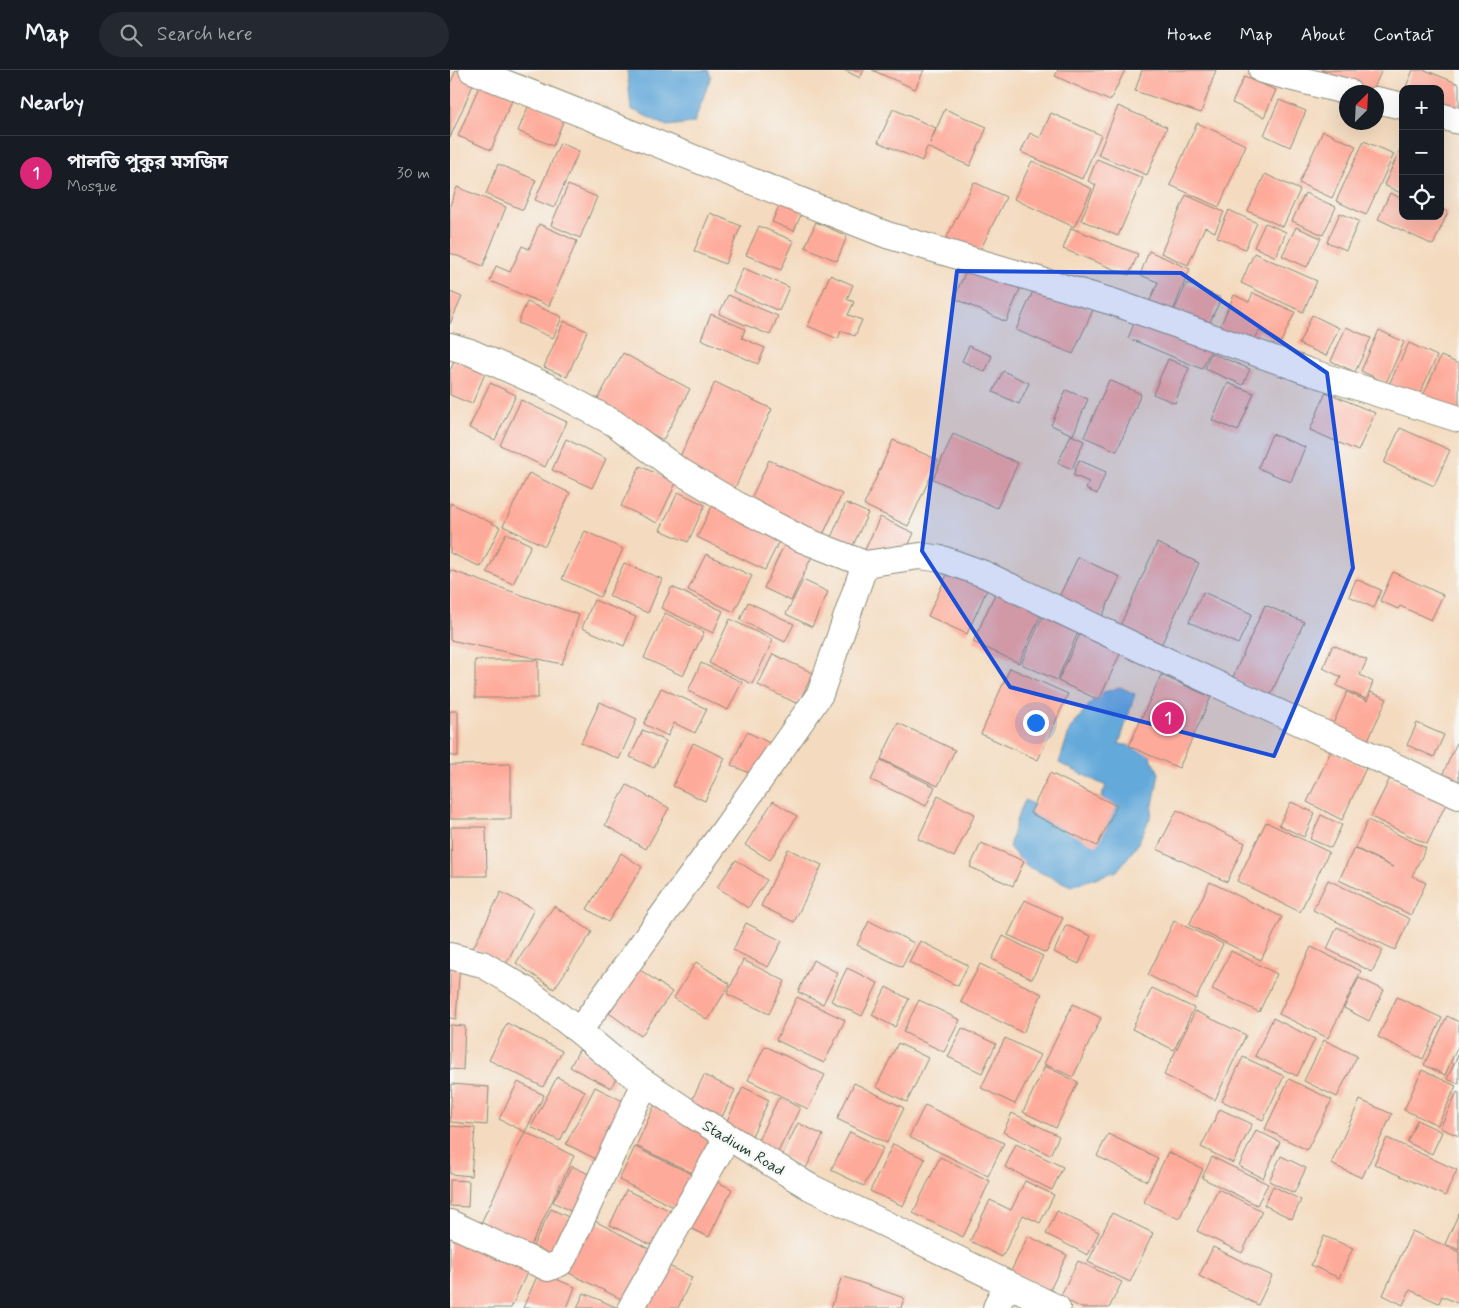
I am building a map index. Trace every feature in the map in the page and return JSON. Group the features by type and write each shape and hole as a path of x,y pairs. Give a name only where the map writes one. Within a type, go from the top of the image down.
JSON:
{"street":[{"path":"472,70 887,235 1113,302 1310,372 1459,418"},
{"path":"1262,70 1339,90"},
{"path":"1384,102 1399,105"},
{"path":"1444,117 1459,121"},
{"path":"450,346 470,352 544,385 614,423 678,470 744,509 799,538 865,564 920,556 942,559 984,574 1143,650 1459,796"},
{"path":"579,1031 820,694 865,564"},
{"name":"Stadium Road","path":"450,956 482,964 526,990 622,1067 645,1083 727,1138 810,1187 1057,1308"},
{"path":"450,1223 548,1268 560,1263 645,1083"},
{"path":"632,1308 727,1138"},
{"path":"996,1308 1007,1283"}],"highlighted area":[{"path":"957,271 1181,273 1327,373 1353,568 1274,756 1010,687 922,551"}],"water":[{"path":"627,70 708,70 711,76 694,123 667,126 631,109"},
{"path":"1120,687 1135,694 1119,744 1146,748 1159,773 1151,816 1136,847 1117,871 1071,886 1026,866 1009,847 1017,818 1025,800 1086,832 1106,786 1059,763 1070,729 1098,694"}],"building":[{"path":"456,70 476,78 450,138 450,84"},
{"path":"844,70 864,70 860,78"},
{"path":"872,70 924,70 915,89"},
{"path":"1058,70 1125,70 1110,101 1055,76"},
{"path":"1142,70 1216,70 1201,113 1135,91"},
{"path":"1321,70 1377,70 1381,72 1375,85 1356,85"},
{"path":"1413,70 1425,70 1459,84 1459,112 1444,107 1444,85 1407,85"},
{"path":"483,77 516,91 491,150 458,136"},
{"path":"1244,77 1276,90 1264,117 1232,103"},
{"path":"1279,100 1306,111 1290,147 1264,135"},
{"path":"530,102 565,117 553,146 518,131"},
{"path":"1118,106 1167,127 1147,175 1098,155"},
{"path":"893,109 936,128 930,143 945,109 987,127 970,166 927,147 922,161 878,142"},
{"path":"1051,113 1101,135 1082,179 1021,152 1030,133 1040,138"},
{"path":"1197,123 1246,145 1219,207 1170,185"},
{"path":"1323,131 1356,146 1332,198 1299,183"},
{"path":"1364,141 1394,154 1366,215 1336,201"},
{"path":"560,143 579,151 554,208 535,200"},
{"path":"1399,152 1399,192 1384,185"},
{"path":"1097,159 1143,178 1118,236 1081,220 1096,185 1088,181"},
{"path":"1032,161 1092,189 1074,227 1014,199"},
{"path":"498,164 536,180 523,210 486,194"},
{"path":"1265,174 1300,190 1283,227 1248,211"},
{"path":"974,182 1006,197 976,259 944,243"},
{"path":"568,185 597,197 580,238 551,225"},
{"path":"457,187 506,207 483,266 450,253 450,205"},
{"path":"1305,193 1336,207 1323,235 1292,221"},
{"path":"1390,193 1399,197 1399,220 1444,220 1444,210 1448,212 1433,245 1378,219"},
{"path":"1186,195 1224,212 1215,232 1205,227 1188,265 1161,253"},
{"path":"782,199 804,208 794,231 772,222"},
{"path":"1229,210 1257,223 1245,249 1217,237"},
{"path":"710,213 741,226 725,264 694,251"},
{"path":"1340,213 1359,221 1346,250 1327,242"},
{"path":"816,222 847,236 837,261 805,247"},
{"path":"1265,223 1286,232 1276,257 1254,247"},
{"path":"539,224 577,241 549,306 490,281 496,266 510,272 522,246 529,249"},
{"path":"759,226 794,241 781,270 746,255"},
{"path":"1296,227 1321,238 1307,267 1282,256"},
{"path":"1071,228 1138,254 1129,275 1063,249"},
{"path":"1149,251 1190,269 1171,315 1148,305 1158,282 1140,275"},
{"path":"1254,253 1317,281 1303,312 1241,283"},
{"path":"968,266 1020,289 1006,322 954,298"},
{"path":"743,268 789,287 779,311 733,291"},
{"path":"830,275 853,285 847,299 854,302 848,315 862,320 855,336 841,331 838,339 808,326"},
{"path":"1187,283 1221,298 1206,331 1172,315"},
{"path":"1036,284 1093,310 1073,354 1016,330"},
{"path":"450,292 462,297 450,324"},
{"path":"1253,293 1295,312 1281,342 1259,331 1252,346 1218,331 1234,295 1249,302"},
{"path":"728,295 778,316 770,335 719,314"},
{"path":"527,302 562,317 553,338 518,323"},
{"path":"711,314 745,329 742,338 765,348 758,364 701,339"},
{"path":"1138,314 1213,345 1202,369 1128,338"},
{"path":"1312,315 1339,328 1326,356 1299,344"},
{"path":"564,321 587,331 567,377 544,367"},
{"path":"1346,327 1371,338 1355,372 1331,361"},
{"path":"1379,330 1404,342 1386,383 1361,371"},
{"path":"1409,343 1437,356 1418,398 1389,384"},
{"path":"969,346 992,356 985,372 962,361"},
{"path":"623,353 690,389 663,440 595,404"},
{"path":"1211,353 1250,369 1243,385 1205,369"},
{"path":"456,356 487,369 472,404 450,395 450,371"},
{"path":"1441,356 1459,364 1459,414 1422,398"},
{"path":"1168,359 1189,368 1175,403 1153,394"},
{"path":"1003,371 1029,383 1019,404 993,392"},
{"path":"1109,380 1141,394 1117,451 1084,437"},
{"path":"715,382 772,409 733,492 676,465"},
{"path":"490,383 516,395 495,440 469,428"},
{"path":"1228,383 1254,393 1238,431 1212,420"},
{"path":"1066,390 1088,399 1073,435 1051,425"},
{"path":"1326,392 1375,413 1358,451 1310,430"},
{"path":"521,400 567,422 545,467 500,445"},
{"path":"1400,428 1450,450 1434,486 1384,463"},
{"path":"953,434 1018,463 997,508 933,479"},
{"path":"1272,434 1305,447 1291,482 1258,468"},
{"path":"1071,435 1084,441 1072,469 1058,463"},
{"path":"566,439 606,459 592,488 552,470"},
{"path":"893,440 938,460 908,526 864,505"},
{"path":"769,460 842,494 821,539 748,505"},
{"path":"1079,460 1106,472 1097,494 1086,489 1089,482 1073,475"},
{"path":"640,466 676,483 657,523 621,506"},
{"path":"529,473 570,493 545,546 503,526"},
{"path":"678,492 705,505 688,542 660,530"},
{"path":"715,500 783,533 765,570 697,537"},
{"path":"450,503 500,527 481,567 450,553"},
{"path":"846,503 868,513 850,552 829,542"},
{"path":"880,517 914,533 898,568 864,552"},
{"path":"585,531 623,549 600,597 562,579"},
{"path":"506,533 531,545 513,584 487,572"},
{"path":"786,541 813,554 791,601 764,588"},
{"path":"1157,543 1199,563 1158,652 1117,633"},
{"path":"706,554 752,576 734,612 688,590"},
{"path":"1078,557 1120,577 1100,621 1057,601"},
{"path":"624,563 662,579 648,613 609,596"},
{"path":"950,568 989,585 967,634 928,616"},
{"path":"450,570 579,615 562,664 450,640"},
{"path":"1393,572 1443,595 1431,620 1400,606 1398,609 1380,601"},
{"path":"1356,579 1381,590 1374,608 1349,596"},
{"path":"803,580 828,592 812,627 786,614"},
{"path":"999,585 1045,606 1019,663 973,642"},
{"path":"672,587 723,611 713,633 661,608"},
{"path":"1203,592 1252,614 1238,644 1189,622"},
{"path":"594,600 636,617 624,646 582,628"},
{"path":"748,602 794,624 785,642 740,620"},
{"path":"1265,605 1304,622 1270,696 1232,679"},
{"path":"1047,607 1082,623 1057,680 1021,664"},
{"path":"665,613 704,632 683,676 644,658"},
{"path":"730,619 773,640 752,684 709,663"},
{"path":"1084,625 1125,643 1099,700 1058,681"},
{"path":"1333,645 1367,660 1360,675 1373,682 1366,699 1337,686 1341,677 1323,668"},
{"path":"773,654 813,673 798,704 758,685"},
{"path":"475,660 538,660 538,698 475,698"},
{"path":"701,663 742,682 728,710 688,691"},
{"path":"1010,668 1068,694 1038,760 981,734"},
{"path":"1161,675 1211,697 1179,768 1129,746"},
{"path":"661,688 707,709 695,733 674,723 668,736 644,724"},
{"path":"1347,692 1367,701 1371,692 1387,699 1367,742 1332,726"},
{"path":"600,702 637,719 619,759 581,743"},
{"path":"450,711 458,711 458,756 450,756"},
{"path":"898,723 955,750 938,786 881,759"},
{"path":"1417,723 1444,735 1434,757 1407,745"},
{"path":"643,730 666,741 654,768 630,757"},
{"path":"747,732 774,745 758,777 731,765"},
{"path":"1459,738 1459,784 1442,776"},
{"path":"693,743 725,758 705,801 673,786"},
{"path":"1331,751 1366,768 1342,820 1307,802"},
{"path":"881,760 935,787 926,806 871,780"},
{"path":"511,764 511,819 450,819 450,765"},
{"path":"1050,773 1117,806 1097,846 1030,813"},
{"path":"1390,778 1446,804 1427,844 1371,817"},
{"path":"627,785 669,808 646,849 605,825"},
{"path":"938,796 975,814 954,857 918,839"},
{"path":"773,801 797,816 770,860 745,845"},
{"path":"1291,802 1315,813 1304,837 1279,825"},
{"path":"1177,810 1245,843 1227,882 1157,849"},
{"path":"1321,815 1342,825 1331,848 1310,839"},
{"path":"1368,820 1426,848 1412,876 1426,883 1411,915 1339,880 1354,848 1393,867 1355,848"},
{"path":"1266,822 1329,852 1300,912 1237,881"},
{"path":"451,827 486,827 487,876 452,876"},
{"path":"981,843 1024,861 1013,886 970,867"},
{"path":"788,849 822,865 794,922 761,906"},
{"path":"621,853 642,867 608,922 587,909"},
{"path":"736,860 767,880 748,908 717,887"},
{"path":"1328,880 1410,919 1395,950 1313,910"},
{"path":"1210,882 1282,917 1261,960 1189,925"},
{"path":"501,892 534,909 506,964 473,948"},
{"path":"1025,900 1063,918 1046,953 1008,935"},
{"path":"554,906 592,932 554,989 516,963"},
{"path":"869,921 914,943 902,967 857,945"},
{"path":"1174,921 1223,944 1196,999 1148,975"},
{"path":"746,923 782,941 768,967 733,950"},
{"path":"1066,925 1091,936 1079,964 1054,952"},
{"path":"1337,927 1383,950 1372,972 1327,949"},
{"path":"1003,936 1043,956 1032,979 992,959"},
{"path":"920,941 968,965 958,986 909,962"},
{"path":"1311,947 1361,971 1328,1038 1279,1014"},
{"path":"1231,951 1277,974 1259,1012 1212,989"},
{"path":"743,960 785,981 769,1014 727,994"},
{"path":"813,960 838,973 823,1004 798,992"},
{"path":"696,962 730,984 708,1020 674,998"},
{"path":"450,963 460,964 456,1019 450,1018"},
{"path":"980,964 1042,994 1023,1033 961,1002"},
{"path":"847,968 878,983 862,1016 831,1001"},
{"path":"639,969 672,992 641,1036 609,1013"},
{"path":"1359,978 1384,990 1369,1021 1344,1008"},
{"path":"886,987 909,999 895,1027 872,1015"},
{"path":"1152,988 1194,1008 1174,1050 1132,1029"},
{"path":"797,997 845,1020 824,1063 776,1040"},
{"path":"1397,997 1442,1018 1423,1059 1378,1037"},
{"path":"919,1000 960,1020 944,1052 903,1032"},
{"path":"1073,1004 1101,1018 1073,1077 1044,1064"},
{"path":"1195,1011 1246,1035 1215,1100 1164,1075"},
{"path":"1447,1016 1459,1022 1459,1044 1445,1075 1424,1065"},
{"path":"1273,1018 1315,1039 1297,1076 1255,1056"},
{"path":"507,1023 562,1051 543,1087 489,1060"},
{"path":"450,1025 465,1026 463,1070 450,1069"},
{"path":"962,1028 996,1044 982,1073 948,1057"},
{"path":"1005,1038 1040,1055 1015,1104 981,1088"},
{"path":"1324,1040 1357,1056 1337,1097 1304,1081"},
{"path":"898,1043 928,1058 907,1102 876,1087"},
{"path":"765,1046 825,1075 808,1109 748,1080"},
{"path":"579,1050 620,1070 611,1088 570,1067"},
{"path":"1459,1053 1459,1084 1447,1079"},
{"path":"1243,1057 1284,1076 1263,1120 1222,1101"},
{"path":"1045,1066 1078,1082 1056,1128 1023,1112"},
{"path":"1422,1070 1456,1086 1438,1125 1404,1110"},
{"path":"704,1075 735,1090 721,1119 690,1104"},
{"path":"557,1077 585,1091 560,1141 531,1127"},
{"path":"1289,1079 1332,1100 1307,1150 1265,1129"},
{"path":"518,1082 544,1095 525,1132 499,1119"},
{"path":"854,1083 904,1108 887,1143 837,1119"},
{"path":"452,1084 489,1087 487,1125 450,1122"},
{"path":"595,1087 631,1105 602,1162 566,1144"},
{"path":"743,1087 769,1100 751,1138 725,1125"},
{"path":"1457,1092 1459,1093 1459,1136 1440,1128"},
{"path":"779,1097 800,1108 778,1152 757,1142"},
{"path":"1360,1100 1392,1114 1362,1178 1331,1164"},
{"path":"656,1102 718,1132 697,1175 636,1146"},
{"path":"925,1105 1004,1143 988,1176 909,1137"},
{"path":"1220,1109 1252,1124 1233,1163 1201,1147"},
{"path":"1012,1113 1059,1136 1050,1155 1003,1132"},
{"path":"1417,1120 1442,1132 1432,1154 1407,1142"},
{"path":"798,1123 823,1135 806,1168 782,1156"},
{"path":"450,1126 475,1128 471,1176 450,1174"},
{"path":"1256,1130 1280,1142 1263,1178 1239,1166"},
{"path":"525,1132 574,1156 530,1247 481,1223"},
{"path":"850,1132 883,1148 864,1186 831,1170"},
{"path":"1108,1134 1158,1158 1147,1181 1097,1156"},
{"path":"1387,1138 1457,1170 1445,1196 1374,1164"},
{"path":"893,1144 925,1159 903,1206 870,1191"},
{"path":"1016,1144 1063,1167 1052,1190 1005,1167"},
{"path":"635,1147 696,1176 680,1210 619,1180"},
{"path":"1168,1152 1203,1169 1179,1219 1144,1202"},
{"path":"1281,1156 1306,1168 1294,1193 1269,1181"},
{"path":"940,1157 990,1181 963,1237 913,1213"},
{"path":"1212,1157 1268,1184 1257,1205 1202,1178"},
{"path":"572,1166 597,1178 578,1215 553,1202"},
{"path":"702,1175 732,1189 709,1237 679,1223"},
{"path":"450,1180 469,1181 468,1207 450,1206"},
{"path":"1025,1181 1054,1195 1040,1223 1023,1215 1002,1257 970,1241 990,1200 1011,1210"},
{"path":"1273,1186 1301,1200 1292,1219 1264,1205"},
{"path":"1218,1189 1262,1211 1242,1253 1197,1231"},
{"path":"626,1190 673,1212 657,1248 610,1225"},
{"path":"551,1209 575,1220 556,1259 532,1248"},
{"path":"1057,1211 1099,1232 1088,1255 1046,1234"},
{"path":"1112,1213 1153,1233 1130,1282 1088,1262"},
{"path":"1459,1213 1459,1250 1445,1244"},
{"path":"589,1218 657,1253 631,1304 563,1270"},
{"path":"1412,1231 1459,1252 1459,1304 1442,1296 1439,1303 1410,1290 1403,1305 1383,1295"},
{"path":"450,1233 529,1268 511,1308 450,1308"},
{"path":"1028,1236 1067,1255 1050,1290 1011,1271"},
{"path":"1324,1236 1353,1248 1339,1278 1311,1265"},
{"path":"1213,1247 1272,1276 1258,1305 1199,1276"},
{"path":"1078,1261 1122,1282 1109,1308 1082,1308 1060,1297"},
{"path":"660,1262 692,1277 678,1308 638,1308"},
{"path":"539,1272 575,1287 567,1308 523,1308"},
{"path":"842,1276 904,1298 901,1308 831,1308"},
{"path":"584,1293 618,1308 577,1308"}],"place":[{"name":"পালতি পুকুর মসজিদ","path":"1168,718"}]}
